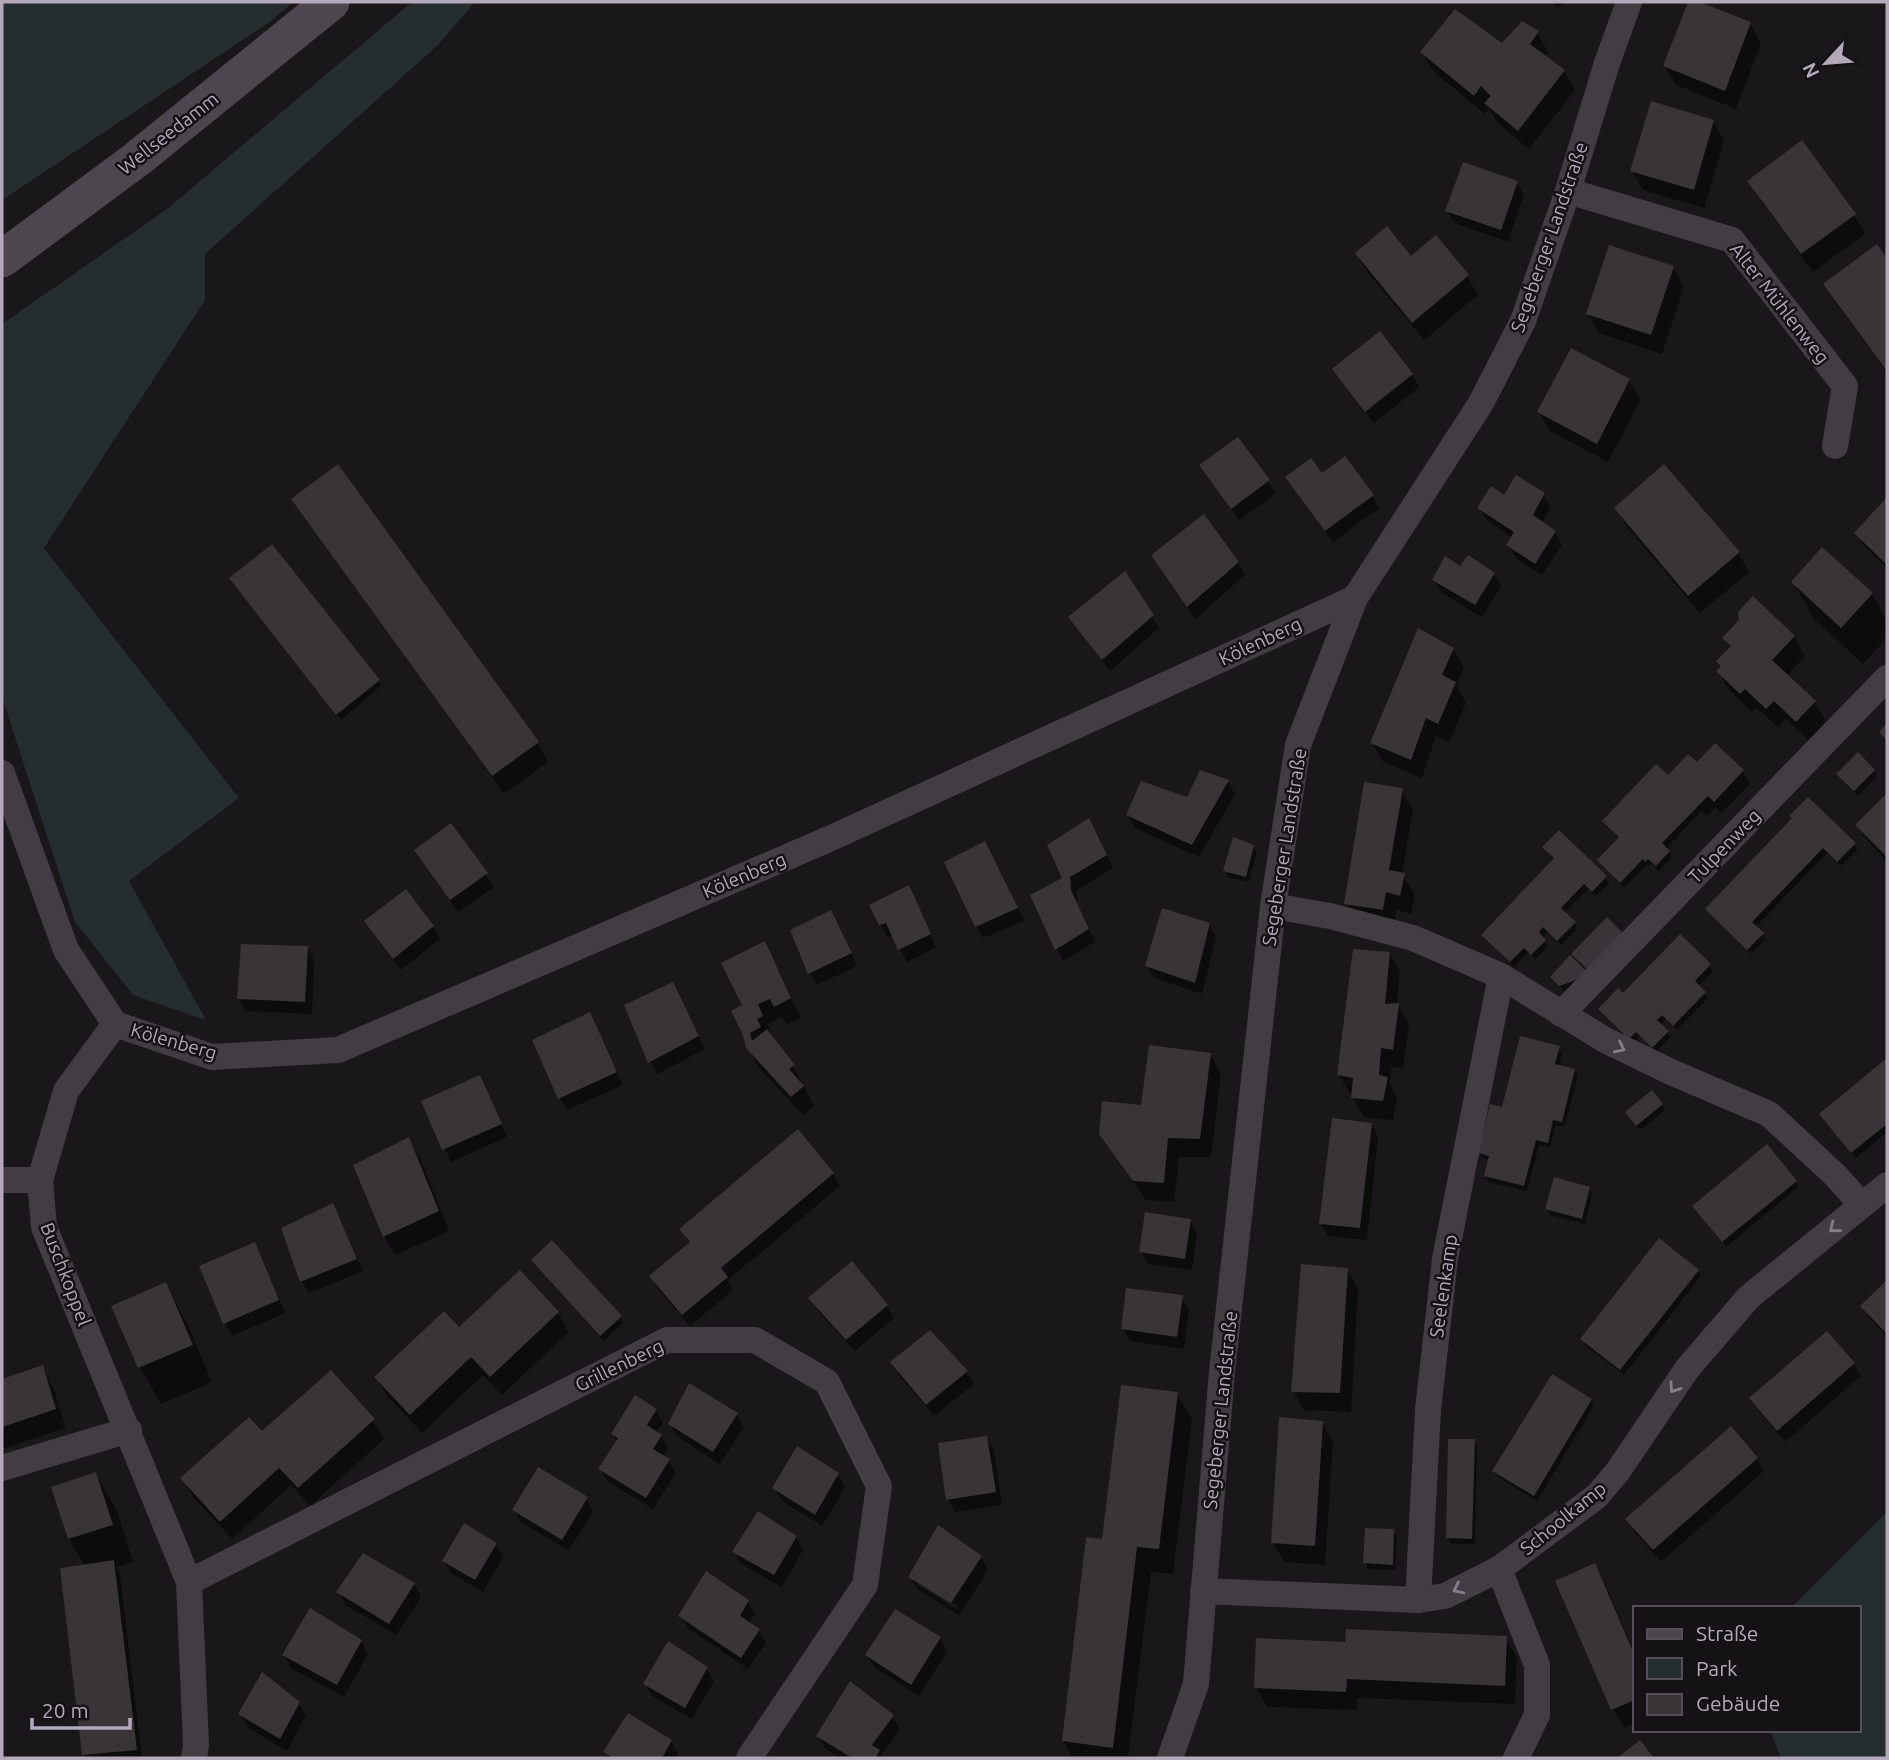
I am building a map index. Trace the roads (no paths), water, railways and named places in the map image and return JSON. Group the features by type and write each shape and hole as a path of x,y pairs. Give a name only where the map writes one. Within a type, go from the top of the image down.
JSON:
{"main road":[{"name":"Wellseedamm","path":"2,260 136,159 331,2"}],"street":[{"name":"Segeberger Landstraße","path":"1170,1758 1196,1684 1222,1372 1273,906 1298,746 1355,598 1480,403 1523,321 1629,2"},
{"name":"Alter Mühlenweg","path":"1568,191 1732,240 1845,386 1835,446"},
{"name":"Kölenberg","path":"115,1024 212,1057 338,1050 829,839 1355,598"},
{"name":"Tulpenweg","path":"1561,1014 1887,678"},
{"path":"2,773 66,950 115,1024"},
{"path":"1273,906 1330,916 1413,937 1502,976 1605,1040 1769,1114 1835,1174 1862,1205"},
{"name":"Seelenkamp","path":"1418,1600 1428,1410 1445,1259 1502,976"},
{"name":"Buschkoppel","path":"115,1024 66,1091 40,1181 44,1227 189,1582 196,1745 194,1758"},
{"path":"2,1180 40,1181"},
{"name":"Schoolkamp","path":"1203,1591 1418,1600 1445,1596 1499,1569 1597,1496 1618,1471 1687,1369 1749,1297 1887,1185"},
{"name":"Grillenberg","path":"189,1582 667,1340 755,1340 827,1382 879,1486 865,1585 749,1758"},
{"path":"2,1468 129,1430"},
{"path":"1499,1569 1537,1665 1537,1715 1516,1758"}]}
